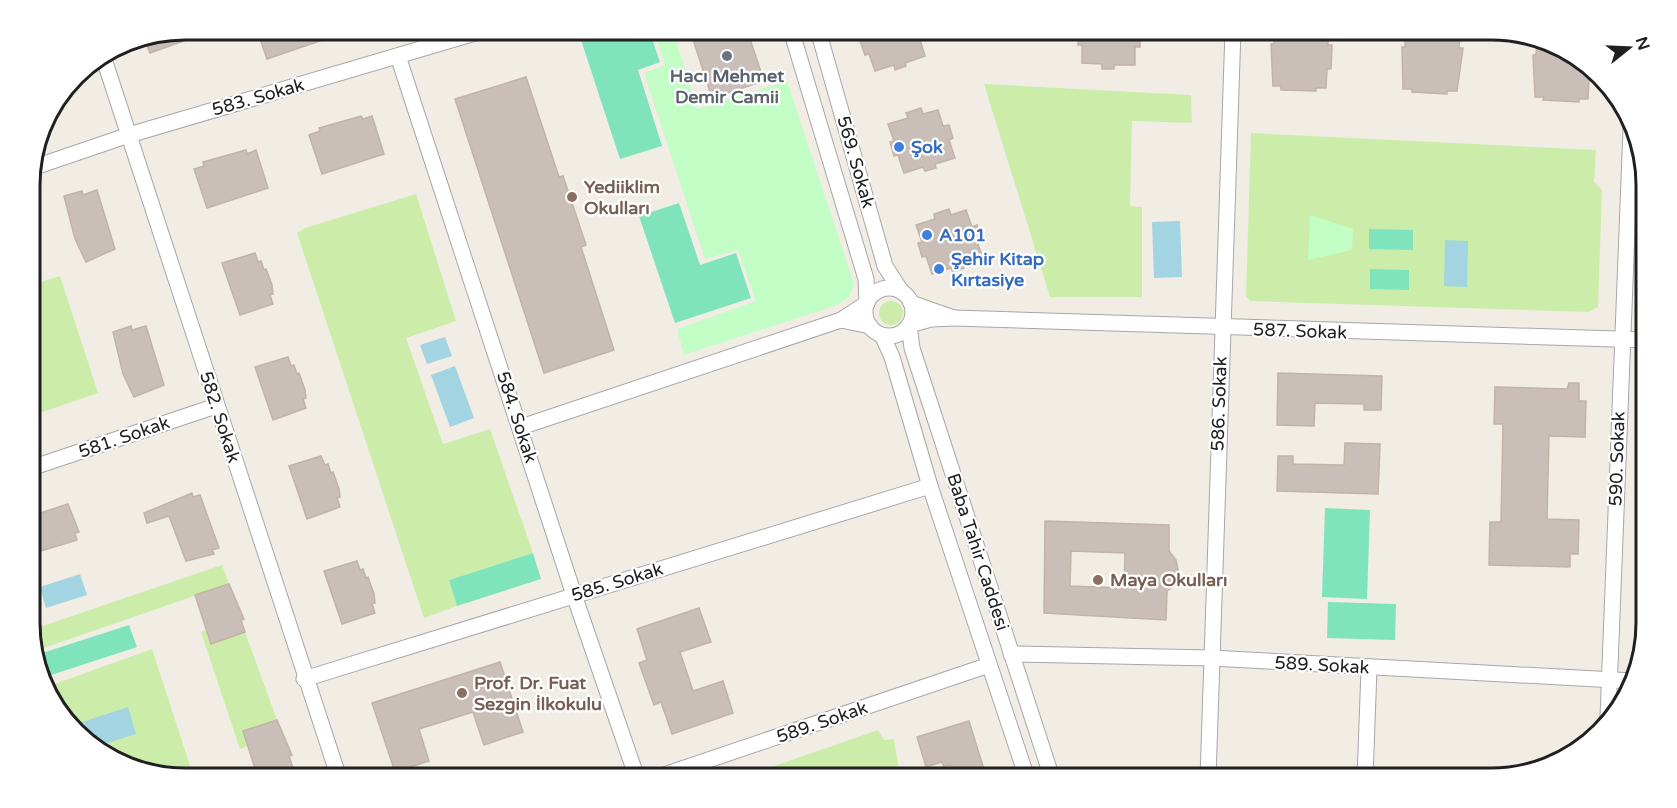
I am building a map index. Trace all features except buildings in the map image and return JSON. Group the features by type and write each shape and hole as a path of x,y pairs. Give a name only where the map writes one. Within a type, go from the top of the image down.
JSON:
{"street":[{"name":"583. Sokak","path":"42,164 129,135 452,40"},
{"path":"794,40 866,279 866,311 876,330"},
{"name":"569. Sokak","path":"821,40 885,266 906,297"},
{"name":"586. Sokak","path":"1208,767 1233,40"},
{"name":"584. Sokak","path":"398,56 574,595 633,768"},
{"name":"582. Sokak","path":"106,65 304,679 335,768"},
{"name":"590. Sokak","path":"1609,707 1629,141"},
{"path":"521,427 841,320 867,303 878,291 893,288 906,297 954,318"},
{"path":"906,297 913,310 909,325"},
{"path":"841,320 897,334 909,325 931,319 954,318"},
{"name":"587. Sokak","path":"954,318 1636,340"},
{"name":"Baba Tahir Caddesi","path":"909,325 912,348 1048,767"},
{"name":"Baba Tahir Caddesi","path":"876,330 892,357 930,486 1023,767"},
{"name":"581. Sokak","path":"40,465 216,406"},
{"name":"585. Sokak","path":"304,679 930,486"},
{"name":"589. Sokak","path":"1011,654 1211,658 1369,669 1422,668 1624,681"},
{"name":"589. Sokak","path":"686,768 989,665"},
{"path":"1365,767 1369,669"}],"green space":[{"path":"581,40 652,40 660,62 638,70 662,146 620,159"},
{"path":"657,40 676,40 697,109 787,81 854,284 849,297 837,305 684,355 677,329 756,301 738,250 705,259 644,73 665,65"},
{"path":"984,84 1191,95 1192,123 1132,121 1130,206 1142,207 1142,297 1050,297"},
{"path":"1251,133 1596,150 1594,182 1602,190 1598,307 1589,312 1250,301 1246,296"},
{"path":"416,194 456,321 406,338 443,444 490,429 533,553 449,580 457,606 424,618 297,233 305,228"},
{"path":"679,203 700,265 736,253 751,298 675,323 639,216"},
{"path":"1310,215 1353,229 1352,250 1308,260"},
{"path":"1369,229 1413,230 1413,250 1369,249"},
{"path":"1370,269 1409,270 1409,290 1370,289"},
{"path":"60,276 98,393 40,413 41,282"},
{"path":"891,301 900,304 903,313 900,322 891,325 882,322 879,313 882,304"},
{"path":"1325,508 1370,510 1367,599 1322,597"},
{"path":"533,553 541,579 457,606 449,580"},
{"path":"222,565 229,584 43,648 41,627"},
{"path":"1328,602 1396,604 1395,640 1327,638"},
{"path":"129,625 137,647 51,675 44,652"},
{"path":"206,630 211,643 245,632 277,720 244,731 248,746 240,749 201,632"},
{"path":"152,649 191,768 148,763 113,748 83,725 60,695 55,684"},
{"path":"878,730 884,740 894,739 898,767 770,768"}],"water":[{"path":"1180,221 1182,277 1154,278 1152,222"},
{"path":"1445,240 1468,241 1467,287 1444,286"},
{"path":"445,337 452,356 427,364 420,345"},
{"path":"455,366 474,418 450,427 431,375"},
{"path":"80,574 87,595 46,608 40,587"},
{"path":"128,707 136,734 106,743 81,722"}],"place":[{"name":"Hacı Mehmet Demir Camii","path":"727,56"},
{"name":"Şok","path":"899,147"},
{"name":"Yediiklim Okulları","path":"572,197"},
{"name":"A101","path":"927,235"},
{"name":"Şehir Kitap Kırtasiye","path":"939,269"},
{"name":"Maya Okulları","path":"1098,580"},
{"name":"Prof. Dr. Fuat Sezgin İlkokulu","path":"462,693"}]}
